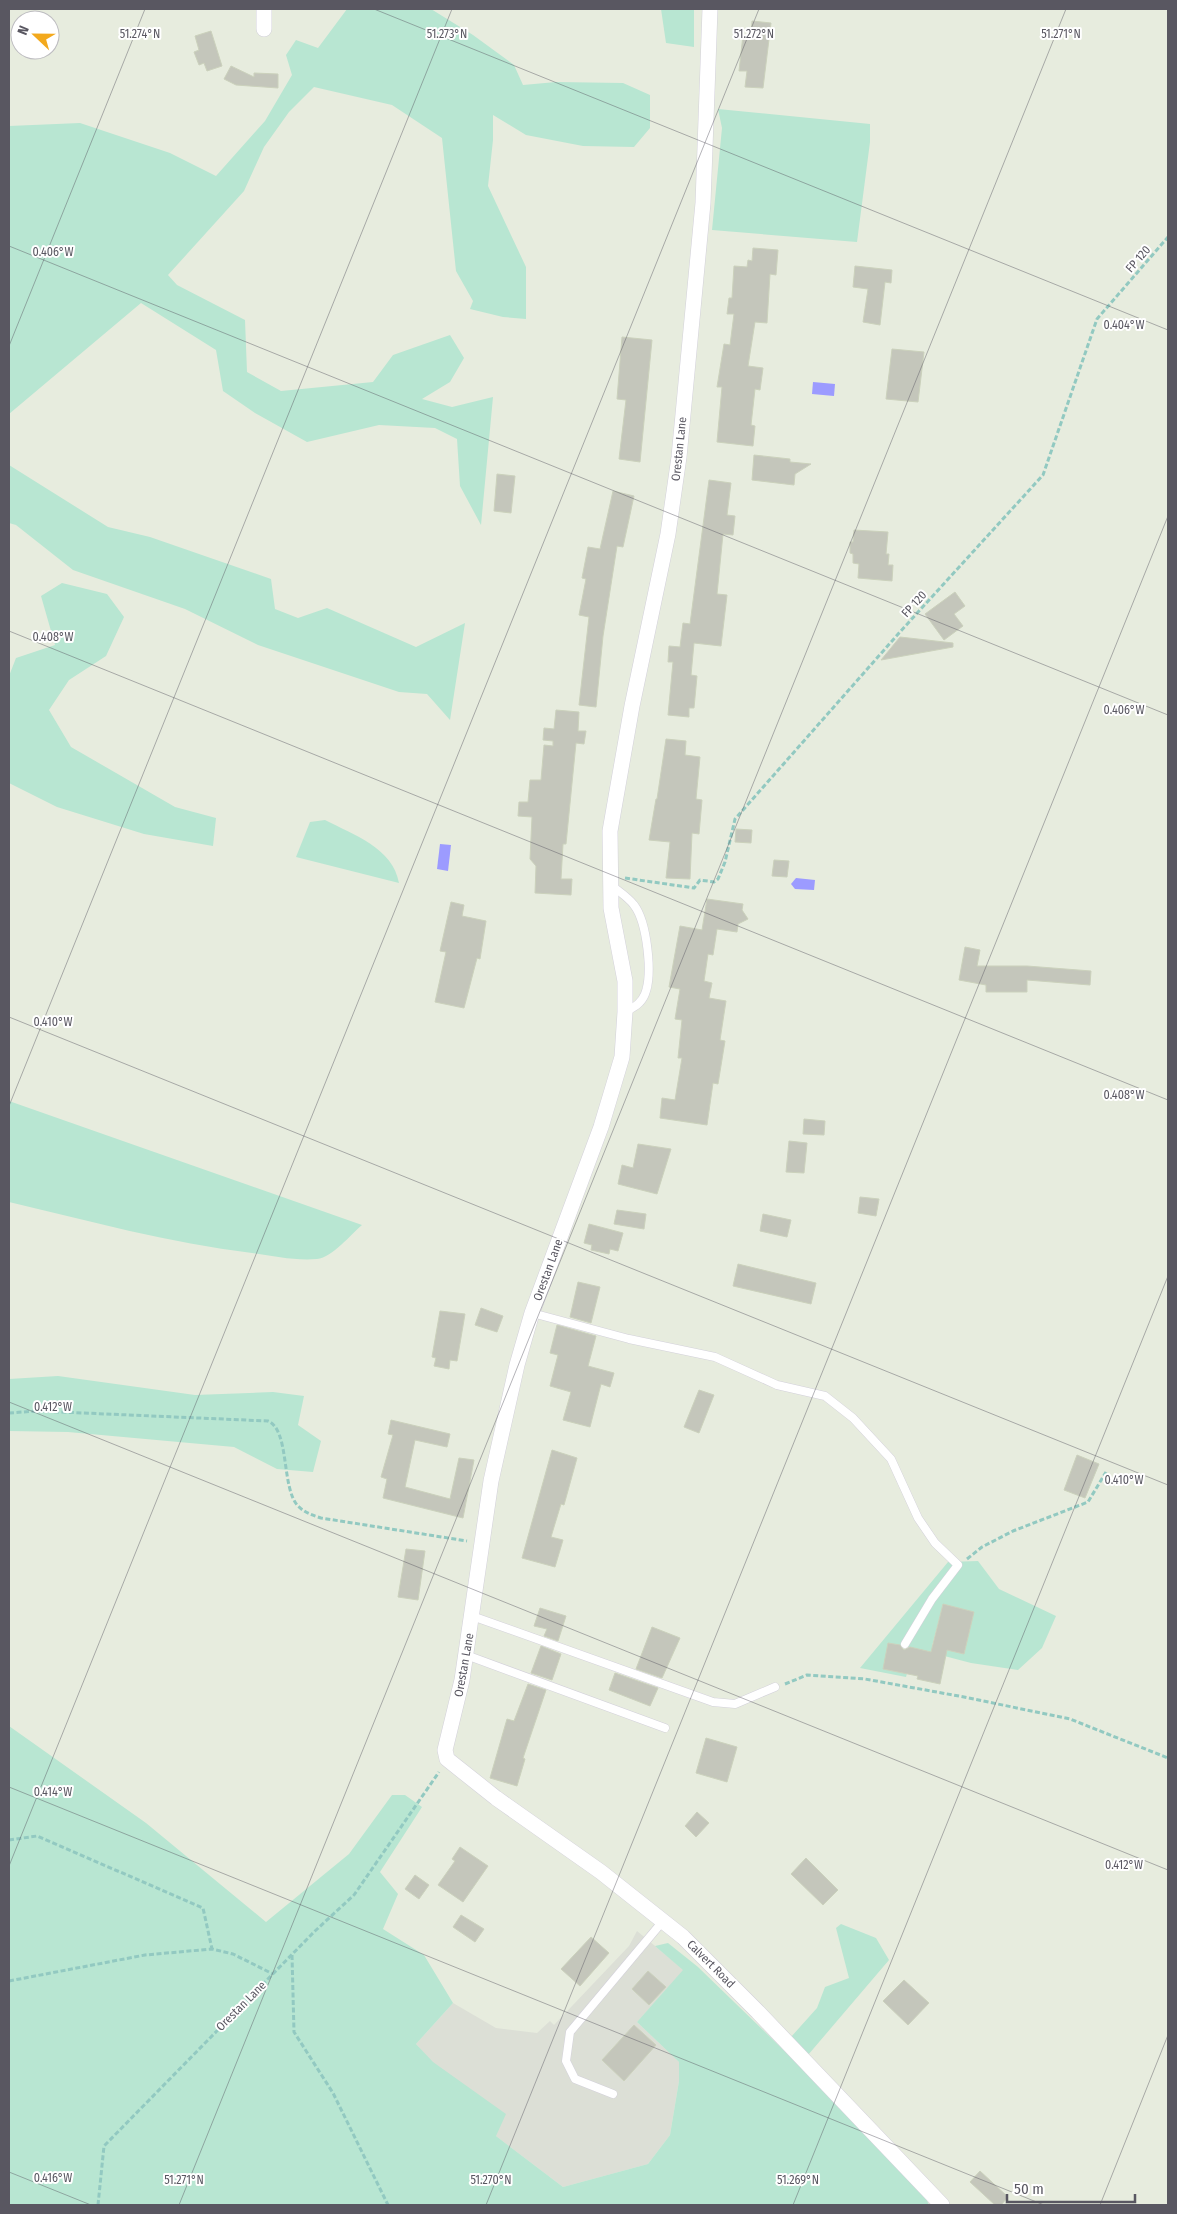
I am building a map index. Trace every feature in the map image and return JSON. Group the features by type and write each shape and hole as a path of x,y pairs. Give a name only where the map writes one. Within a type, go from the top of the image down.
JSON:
{"street":[{"path":"264,9 264,29"},
{"name":"Orestan Lane","path":"448,1759 446,1742 458,1699 482,1542 502,1430 532,1313 613,1092 622,1057 625,981 611,908 610,880 613,810 668,534 679,457 703,203 710,9"},
{"name":"Calvert Road","path":"448,1759 496,1798 601,1872 684,1937 942,2205"}],"lane":[{"path":"610,880 634,904 644,927 646,943 648,986 638,1005 625,1012"},
{"path":"532,1313 629,1339 715,1357 777,1385 825,1396 853,1418 891,1460 918,1518 935,1543 958,1566 932,1599 905,1644"},
{"path":"472,1616 713,1702 735,1704 775,1688"},
{"path":"466,1654 665,1728"},
{"path":"613,2094 575,2079 566,2061 570,2032 663,1921"}],"path":[{"name":"FP 120","path":"610,880 694,888 700,880 714,882 718,879 725,862 735,819 899,633 1043,476 1098,319 1168,237"},
{"path":"9,1413 37,1411 273,1423 278,1431 290,1487 296,1504 305,1513 321,1518 482,1542"},
{"path":"958,1566 982,1546 1088,1502 1106,1472"},
{"path":"775,1688 806,1675 865,1679 955,1695 1070,1719 1168,1758"},
{"name":"Orestan Lane","path":"98,2205 104,2146 272,1974 354,1895 448,1759"},
{"path":"9,1840 37,1836 203,1908 212,1949"},
{"path":"9,1981 145,1955 212,1949 233,1954 272,1974"},
{"path":"292,1955 294,2032 333,2093 388,2205"}],"shaded area":[{"path":"813,382 835,384 834,396 812,394"},
{"path":"440,844 451,845 448,871 437,869"},
{"path":"796,878 815,880 814,890 795,889 791,884"},
{"path":"637,1931 684,1970 637,2022 679,2062 679,2081 670,2135 648,2164 563,2187 496,2136 416,2044 453,2003 496,2028 537,2033 550,2021 554,2025 629,1946"}],"green space":[{"path":"347,9 431,9 473,35 514,65 523,85 556,82 623,83 650,95 650,128 634,147 583,146 526,135 493,115 493,140 488,186 526,267 526,319 503,317 470,309 473,301 456,271 442,138 392,105 314,87 289,112 264,147 244,191 168,275 177,285 245,320 247,372 281,391 373,382 393,355 450,335 464,358 450,382 422,399 452,407 493,397 481,525 460,486 457,439 435,428 379,425 307,442 255,413 223,391 216,350 141,303 9,414 9,126 80,123 170,153 216,176 265,121 292,75 286,55 296,40 318,48"},
{"path":"661,9 694,9 694,47 666,43"},
{"path":"718,109 870,124 870,142 857,242 712,230 722,128"},
{"path":"9,465 108,527 150,537 271,579 275,609 298,618 327,608 416,647 465,623 450,720 427,694 399,692 258,645 185,609 73,570 16,525 9,523"},
{"path":"62,583 107,594 124,617 106,656 69,680 49,710 71,747 175,807 216,818 213,846 144,834 57,807 9,783 9,676 16,658 55,645 41,596"},
{"path":"325,820 360,837 381,852 389,860 399,883 296,857 310,822"},
{"path":"9,1101 362,1225 329,1254 317,1259 301,1259 221,1249 130,1231 9,1202"},
{"path":"58,1376 195,1395 273,1392 304,1396 298,1425 321,1441 313,1472 277,1469 234,1447 68,1432 9,1431 9,1379"},
{"path":"978,1561 999,1589 1056,1616 1042,1648 1018,1670 971,1663 914,1648 906,1677 860,1668 948,1562","holes":["943,1604 974,1612 964,1654 932,1646","889,1643 909,1647 903,1673 883,1669"]},
{"path":"9,1726 146,1823 266,1922 349,1854 392,1795 405,1795 422,1807 380,1872 398,1894 383,1929 424,1955 453,2003 416,2044 433,2062 506,2114 496,2136 563,2187 648,2164 670,2135 679,2081 679,2062 637,2022 683,1970 655,1946 668,1943 698,1967 798,2064 925,2196 929,2205 9,2205"},
{"path":"841,1924 876,1938 889,1960 808,2055 791,2037 817,2008 825,1987 849,1978 836,1928"}],"building":[{"path":"752,21 771,23 763,88 745,87 747,71 739,71 743,35 751,36"},
{"path":"211,31 222,66 207,71 204,63 199,65 194,52 199,50 195,36"},
{"path":"231,66 254,77 254,73 278,74 278,88 236,85 224,79"},
{"path":"753,248 778,250 776,275 770,274 767,323 755,322 748,366 763,368 760,390 755,389 751,425 755,426 753,446 717,442 722,387 717,387 724,344 730,345 734,314 727,314 729,298 732,298 734,266 747,267 748,260 752,261"},
{"path":"855,266 892,270 891,283 885,282 880,325 863,322 868,289 853,287"},
{"path":"622,337 652,340 640,462 619,459 626,400 617,399"},
{"path":"892,349 924,352 918,402 886,399"},
{"path":"754,455 790,459 790,462 811,464 795,474 794,485 752,480"},
{"path":"497,474 515,476 511,513 494,511"},
{"path":"709,480 731,483 727,515 735,516 733,535 723,534 717,594 727,595 721,646 694,643 691,675 697,676 694,708 689,708 689,717 668,715 673,662 668,662 669,646 680,647 683,623 690,624"},
{"path":"613,491 634,496 623,547 617,546 603,636 596,707 579,705 589,617 579,615 586,579 582,578 588,547 600,549"},
{"path":"854,530 888,532 886,554 889,554 888,565 893,565 892,581 858,578 859,564 853,563 853,554 850,553 850,542 853,542"},
{"path":"955,592 965,606 954,614 963,626 944,640 925,614"},
{"path":"900,637 953,643 953,647 881,660"},
{"path":"556,710 579,712 578,731 586,731 584,744 576,743 566,844 563,844 561,879 572,879 571,895 535,893 536,866 530,859 532,817 518,816 519,802 528,802 530,780 541,780 544,745 553,746 553,741 543,740 544,728 554,729"},
{"path":"666,739 686,741 685,755 700,757 696,799 702,800 699,834 692,833 690,879 666,878 670,842 649,840"},
{"path":"736,829 752,830 751,843 735,842"},
{"path":"774,860 789,861 787,877 772,876"},
{"path":"707,899 743,904 742,910 748,919 738,924 737,932 717,929 713,955 708,954 704,981 712,983 709,998 726,1001 720,1040 725,1041 718,1084 713,1083 707,1125 660,1118 662,1098 675,1100 682,1058 678,1058 682,1020 675,1019 680,989 669,987 680,926 702,930"},
{"path":"451,902 464,905 462,916 486,921 480,959 477,958 464,1008 435,1002 446,952 440,951"},
{"path":"965,947 980,950 977,966 1027,966 1091,971 1090,985 1027,980 1027,992 986,992 986,985 959,980"},
{"path":"804,1119 825,1121 824,1135 803,1134"},
{"path":"789,1141 807,1143 804,1173 786,1172"},
{"path":"638,1144 671,1149 657,1194 618,1184 622,1165 633,1168"},
{"path":"860,1197 879,1199 876,1216 858,1213"},
{"path":"617,1210 646,1214 644,1229 614,1224"},
{"path":"763,1214 791,1220 787,1237 760,1231"},
{"path":"589,1224 623,1233 618,1251 610,1249 609,1254 591,1250 592,1245 584,1243"},
{"path":"738,1264 816,1283 811,1304 733,1286"},
{"path":"578,1282 600,1287 591,1323 570,1317"},
{"path":"481,1308 503,1316 497,1332 475,1325"},
{"path":"440,1311 465,1314 457,1361 450,1360 449,1369 434,1366 436,1358 432,1357"},
{"path":"557,1325 596,1336 588,1366 614,1373 610,1387 601,1384 590,1427 563,1420 571,1392 550,1386 558,1355 550,1353"},
{"path":"699,1390 714,1395 699,1433 684,1427"},
{"path":"391,1420 450,1434 447,1447 415,1440 405,1487 450,1499 459,1458 474,1460 463,1518 383,1498 387,1479 381,1477 393,1435 388,1434"},
{"path":"552,1450 577,1458 564,1505 561,1504 551,1537 563,1540 555,1567 522,1558"},
{"path":"1077,1455 1099,1464 1085,1498 1064,1490"},
{"path":"406,1549 425,1551 418,1600 398,1597"},
{"path":"943,1604 974,1612 964,1654 947,1650 940,1684 917,1679 918,1676 883,1669 888,1643 900,1645 904,1650 910,1647 931,1652"},
{"path":"540,1608 566,1616 558,1641 544,1636 547,1629 534,1626"},
{"path":"652,1627 680,1638 662,1678 636,1669"},
{"path":"541,1646 561,1654 552,1680 531,1673"},
{"path":"615,1673 658,1688 650,1706 609,1690"},
{"path":"528,1684 546,1690 523,1758 525,1759 517,1786 490,1778 507,1719 514,1721"},
{"path":"706,1738 737,1747 727,1782 696,1773"},
{"path":"697,1812 709,1823 696,1837 685,1826"},
{"path":"460,1847 488,1866 463,1902 438,1885 455,1861 452,1859"},
{"path":"806,1858 838,1890 823,1905 791,1874"},
{"path":"415,1875 429,1885 419,1899 405,1889"},
{"path":"461,1915 484,1929 475,1942 453,1927"},
{"path":"591,1937 609,1953 580,1986 561,1969"},
{"path":"648,1971 666,1987 649,2005 632,1989"},
{"path":"904,1980 929,2003 908,2025 883,2001"},
{"path":"634,2025 656,2045 624,2081 602,2060"},
{"path":"980,2171 1008,2197 1001,2205 995,2205 970,2182"}]}
